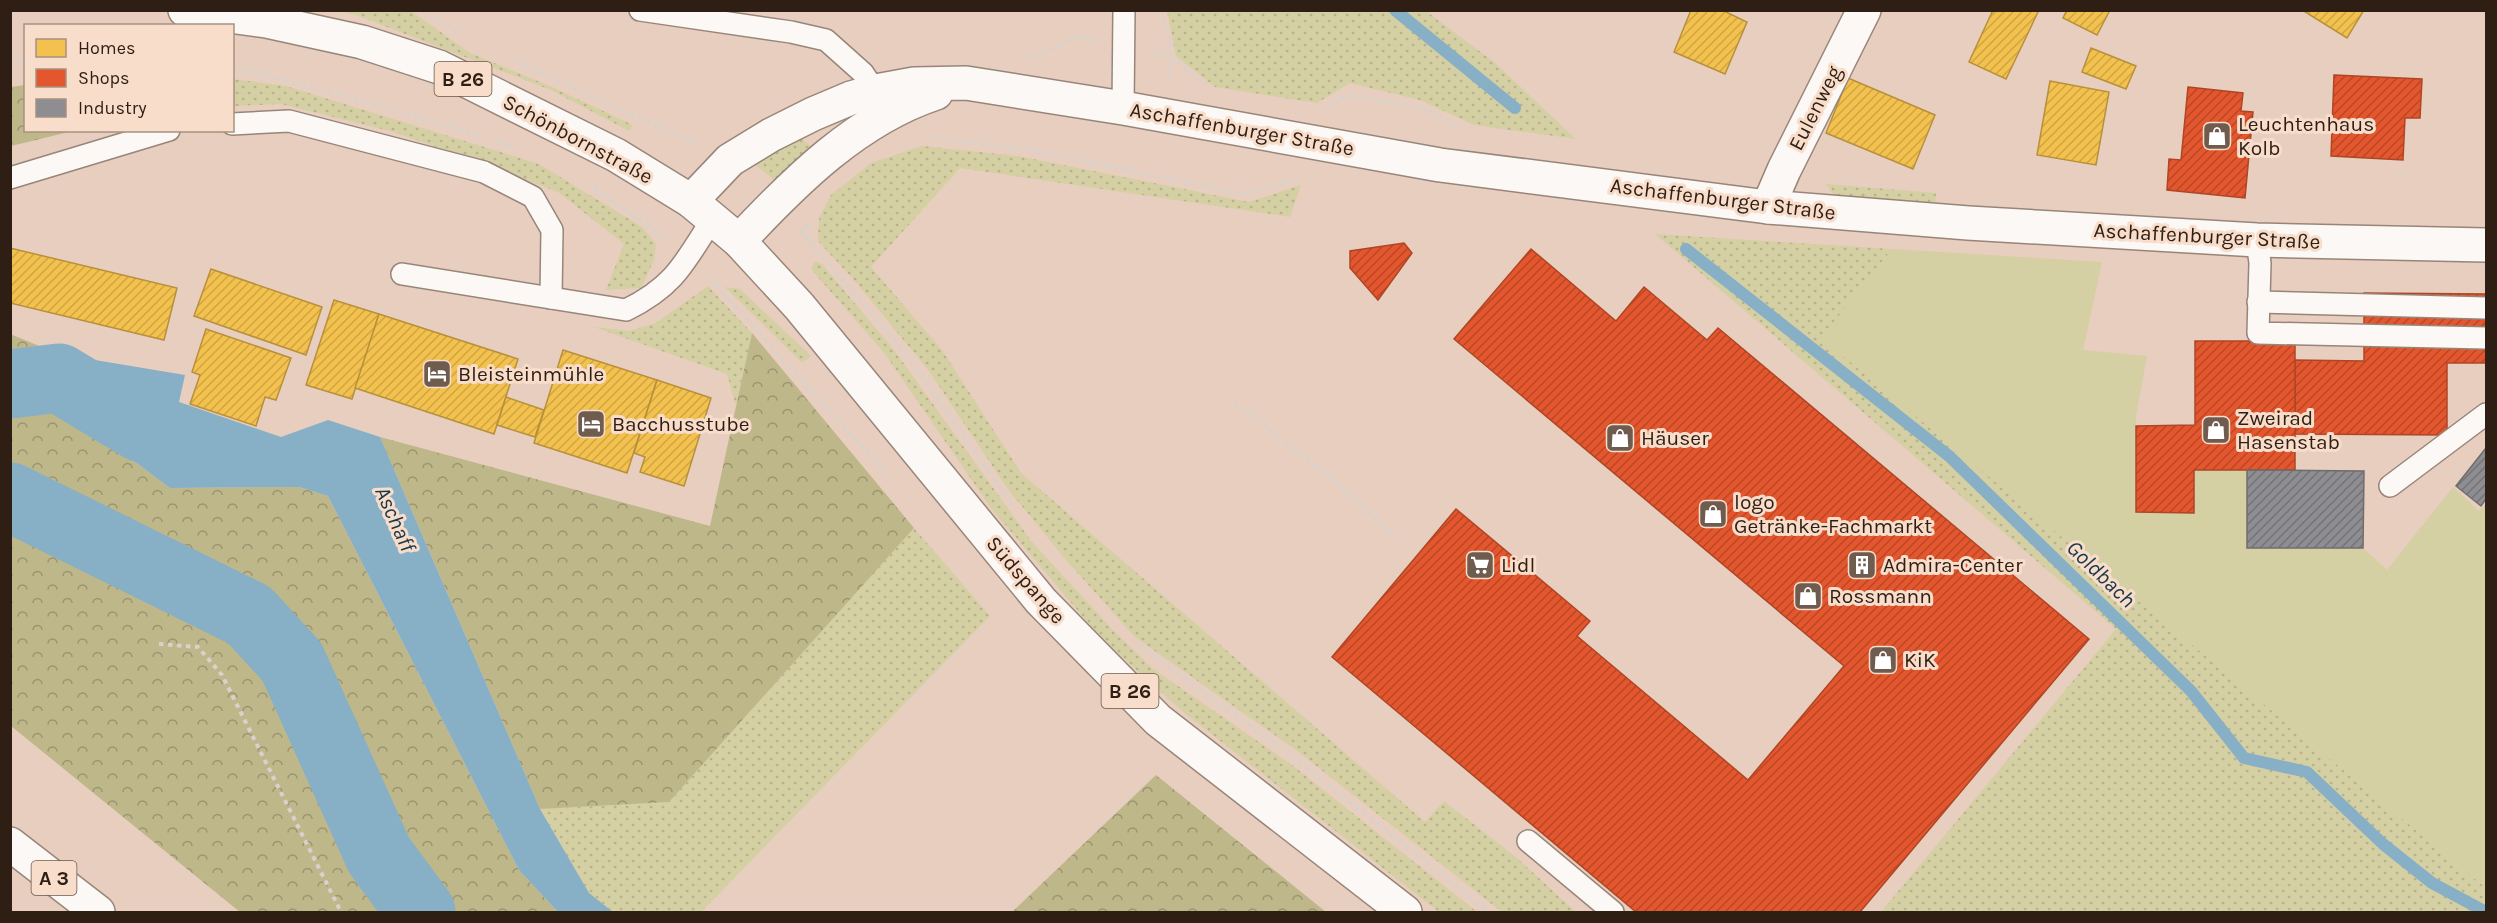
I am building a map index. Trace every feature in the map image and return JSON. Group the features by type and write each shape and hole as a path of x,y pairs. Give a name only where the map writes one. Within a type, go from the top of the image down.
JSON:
{"main road":[{"name":"Eulenweg","path":"1768,207 1784,170 1864,10"},
{"name":"Schönbornstraße","path":"202,12 266,21 362,42 439,67 616,154 702,210"},
{"name":"Aschaffenburger Straße","path":"739,241 778,200 857,132 882,102 914,84 966,83 1170,116 1430,163 1768,207 1968,223 2257,240 2487,244"},
{"name":"Aschaffenburger Straße","path":"702,210 730,160 771,135 851,98 882,102"},
{"name":"Südspange","path":"702,210 739,241 799,306 1041,601 1150,711 1405,912"},
{"name":"A 3","path":"10,844 98,912"}],"lane":[{"path":"640,10 791,32 826,40 863,73 882,102"},
{"path":"1123,108 1124,10"},
{"path":"234,124 289,121 484,172 533,197 552,230 551,298"},
{"path":"10,178 162,132"},
{"path":"402,274 626,310 648,299 671,281 702,210"},
{"path":"2257,240 2260,263 2258,333 2487,338"},
{"path":"2258,302 2427,306 2482,312"},
{"path":"2378,305 2412,336"},
{"path":"2427,306 2457,338"},
{"path":"2390,486 2487,414"},
{"path":"1528,841 1613,912"}],"path":[{"path":"423,10 459,34"},
{"path":"1161,10 1171,47 1170,116"},
{"path":"1030,58 1079,36 1171,56 1210,90"},
{"path":"510,59 730,160"},
{"path":"1321,109 1348,95 1425,109 1466,132"},
{"path":"778,200 806,238 910,359 1015,509"},
{"path":"1235,403 1325,473 1396,536"},
{"path":"159,644 198,647 222,675 341,912"},
{"path":"1137,644 1296,759 1490,912"}],"shaded area":[{"path":"337,11 411,11 470,53 552,87 633,125 629,131 551,90 356,15"},
{"path":"1167,11 1426,11 1494,62 1576,139 1474,125 1420,100 1350,83 1317,103 1215,87 1176,56"},
{"path":"234,79 286,86 539,164 642,227 656,244 654,260 641,288 606,290 624,244 558,192 390,131 281,104 234,106"},
{"path":"801,138 811,146 810,158 782,186 754,164 793,140"},
{"path":"922,146 1018,156 1249,202 1301,185 1290,217 960,168 871,267 942,350 1021,473 1425,822 1444,801 1517,858 1576,912 1502,912 1296,750 1135,637 1067,561 1007,488 929,371 854,280 818,241 819,218 831,195 871,163"},
{"path":"1826,184 1936,193 1935,207 1836,198"},
{"path":"1655,234 1892,249 1822,338 2486,888 2486,912 1881,912 2116,629"},
{"path":"1892,249 2102,262 2083,350 2147,356 2136,416 2136,512 2194,513 2194,470 2247,470 2248,548 2363,548 2387,570 2453,487 2479,511 2486,503 2486,888 1821,338"},
{"path":"815,261 822,264 894,350 1032,542 1112,629 1152,668 1292,765 1477,912 1439,912 1182,711 1100,637 991,508 885,354 811,269"},
{"path":"708,286 752,333 736,406 727,374 594,327 629,331 656,323"},
{"path":"725,287 740,289 811,356 802,363"},
{"path":"914,528 990,616 701,912 613,912 589,893 540,809 669,802"}],"green space":[{"path":"24,85 24,132 69,132 11,146 11,87"},
{"path":"752,333 914,528 669,802 540,809 380,437 710,526"},
{"path":"10,334 59,354 63,403 114,446 170,488 299,487 328,496 519,870 558,912 240,912 11,726"},
{"path":"1156,775 1326,912 1012,912"}],"water":[{"path":"59,354 185,375 179,402 281,437 328,420 380,437 540,809 589,893 613,912 558,912 519,870 328,496 299,487 170,488 114,446 63,403"}],"building: Homes":[{"path":"1691,10 1722,10 1747,22 1725,74 1674,52"},
{"path":"1993,10 2039,10 2006,79 1969,62"},
{"path":"2067,10 2110,10 2097,35 2063,18"},
{"path":"2302,10 2364,10 2347,38"},
{"path":"2091,48 2136,66 2126,89 2082,72"},
{"path":"1848,78 1935,115 1913,169 1826,133"},
{"path":"2050,81 2109,92 2096,165 2037,155"},
{"path":"10,248 177,288 164,340 10,303"},
{"path":"211,269 322,307 306,355 194,316"},
{"path":"334,300 379,314 352,399 306,385"},
{"name":"Bleisteinmühle","path":"379,314 518,359 494,434 355,388"},
{"path":"206,329 291,358 276,400 265,397 256,426 190,404 200,375 192,372"},
{"name":"Bacchusstube","path":"563,350 657,380 627,473 534,443"},
{"path":"657,380 711,398 684,486 640,472 645,457 634,453"},
{"path":"506,397 544,410 535,437 497,425"}],"building: Shops":[{"path":"2334,75 2422,79 2420,118 2405,118 2403,160 2331,156"},
{"name":"Leuchtenhaus Kolb","path":"2188,87 2243,93 2241,111 2253,112 2245,198 2167,190 2169,159 2181,160"},
{"path":"1404,243 1412,253 1378,300 1350,268 1350,251"},
{"name":"Admira-Center","path":"1531,249 1616,321 1644,287 1707,340 1718,328 2089,639 1860,912 1636,912 1332,657 1456,509 1590,621 1577,636 1748,780 1844,666 1454,339"},
{"path":"2364,293 2486,294 2486,363 2447,363 2447,435 2295,434 2295,360 2364,361"},
{"name":"Zweirad Hasenstab","path":"2195,341 2295,341 2295,470 2194,470 2194,513 2136,512 2136,426 2195,425"}],"building: Industry":[{"path":"2486,448 2486,499 2481,506 2456,486"},
{"path":"2247,470 2364,471 2363,548 2247,548"}],"waterway":[{"name":"Goldbach","path":"1395,10 1515,108"},
{"name":"Goldbach","path":"1686,249 1949,456 2191,691 2244,758 2307,772 2383,844 2432,883 2486,912"},
{"name":"Aschaff","path":"10,384 59,378 142,428"},
{"name":"Aschaff","path":"10,497 249,615 292,662 379,855 421,912"}],"place":[{"name":"Leuchtenhaus Kolb","path":"2217,136"},
{"name":"Bleisteinmühle","path":"437,374"},
{"name":"Bacchusstube","path":"591,424"},
{"name":"Zweirad Hasenstab","path":"2216,430"},
{"name":"Häuser","path":"1620,438"},
{"name":"logo Getränke-Fachmarkt","path":"1713,514"},
{"name":"Lidl","path":"1480,565"},
{"name":"Admira-Center","path":"1862,565"},
{"name":"Rossmann","path":"1808,596"},
{"name":"KiK","path":"1883,660"}]}
